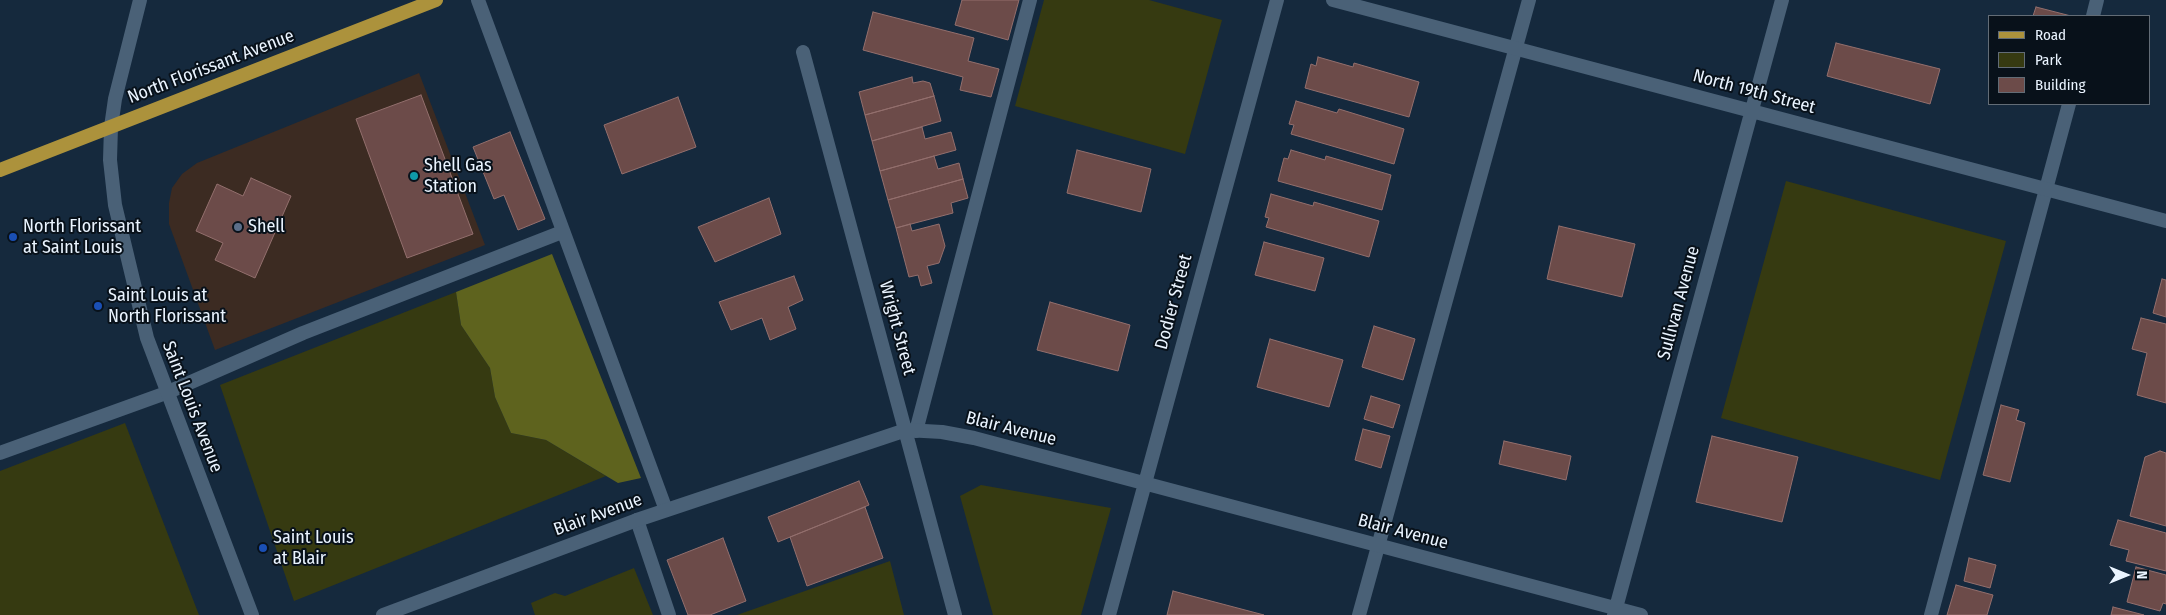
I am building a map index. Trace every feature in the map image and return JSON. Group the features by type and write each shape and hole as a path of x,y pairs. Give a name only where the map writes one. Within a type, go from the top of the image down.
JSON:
{"main road":[{"name":"North Florissant Avenue","path":"0,170 436,0"}],"street":[{"path":"478,0 666,510"},
{"path":"911,431 1030,0"},
{"name":"Dodier Street","path":"1109,615 1277,0"},
{"name":"North 19th Street","path":"1333,0 2166,221"},
{"path":"1359,615 1529,0"},
{"name":"Sullivan Avenue","path":"1614,612 1782,0"},
{"path":"2093,15 2097,0"},
{"name":"Saint Louis Avenue","path":"137,1 115,99 111,127 110,160 115,205 147,338 166,393 252,615"},
{"name":"Wright Street","path":"802,52 911,431 955,615"},
{"path":"1931,615 2069,105"},
{"path":"0,452 166,393 302,333 562,232"},
{"name":"Blair Avenue","path":"384,615 637,520 911,431 942,432 974,438 1378,545 1614,612 1641,615"},
{"path":"637,520 669,615"}],"shaded area":[{"path":"419,73 485,245 215,350 169,224 169,203 172,188 182,174 197,163"}],"green space":[{"path":"1044,0 1149,0 1222,20 1185,154 1015,106"},
{"path":"1786,181 2006,241 1940,480 1721,418"},
{"path":"552,254 641,478 618,483 546,440 511,433 495,397 490,368 461,325 456,292"},
{"path":"456,292 461,325 490,368 495,397 511,433 546,440 606,476 294,601 220,385"},
{"path":"125,423 199,615 0,615 0,471"},
{"path":"981,485 1111,508 1081,615 993,615 960,496"},
{"path":"890,561 904,615 737,615"},
{"path":"634,568 653,615 535,615 531,603 555,593 565,596"}],"building":[{"path":"962,0 1019,0 1008,40 955,25"},
{"path":"2036,7 2067,15 2033,15"},
{"path":"873,12 974,38 968,61 999,69 991,97 960,90 963,77 863,50"},
{"path":"1836,43 1940,69 1930,104 1827,76"},
{"path":"1318,57 1353,67 1354,63 1419,82 1409,117 1305,88 1311,64 1316,66"},
{"path":"912,77 913,83 923,81 930,83 934,96 865,115 859,92"},
{"name":"Shell Gas Station","path":"421,95 473,234 407,258 356,119"},
{"path":"934,96 941,121 872,141 865,115"},
{"path":"678,97 696,147 622,174 604,125"},
{"path":"1296,101 1337,113 1339,109 1404,129 1394,164 1291,134 1294,125 1289,124"},
{"path":"922,127 925,139 951,132 956,150 880,171 872,141"},
{"path":"510,132 545,219 518,230 504,195 494,199 473,147"},
{"path":"1077,150 1151,169 1141,212 1067,193"},
{"path":"1291,150 1325,160 1326,156 1391,175 1382,210 1278,181 1284,158 1288,159"},
{"path":"934,156 938,169 959,163 963,179 888,200 880,171"},
{"name":"Shell","path":"251,178 291,196 255,278 215,260 223,243 196,231 217,184 243,196"},
{"path":"963,179 968,198 951,203 953,213 896,228 888,200"},
{"path":"1271,194 1313,206 1314,202 1379,221 1369,257 1266,227 1269,218 1265,217"},
{"path":"769,198 781,234 715,262 698,227"},
{"path":"910,224 912,231 939,224 945,246 939,263 927,266 932,283 921,286 918,275 909,277 896,228"},
{"path":"1559,226 1635,244 1622,297 1547,279"},
{"path":"1264,242 1324,258 1315,291 1255,275"},
{"path":"794,276 803,300 788,307 796,329 770,340 762,318 731,330 719,302"},
{"path":"2162,279 2166,280 2166,317 2153,313"},
{"path":"1050,302 1130,325 1118,371 1037,350"},
{"path":"2141,318 2166,324 2166,403 2137,395 2147,353 2132,349"},
{"path":"1374,326 1415,339 1403,380 1362,367"},
{"path":"1270,339 1343,360 1329,407 1257,387"},
{"path":"1371,396 1400,405 1393,428 1364,419"},
{"path":"2001,405 2019,410 2016,420 2025,423 2010,482 1983,475"},
{"path":"1363,429 1390,436 1381,468 1355,460"},
{"path":"1712,436 1798,457 1782,522 1696,502"},
{"path":"1504,441 1571,456 1566,480 1499,464"},
{"path":"2160,451 2166,453 2166,526 2130,516 2145,457"},
{"path":"859,481 869,505 778,542 768,517"},
{"path":"865,507 883,558 807,586 790,537"},
{"path":"2118,520 2166,533 2166,571 2126,561 2129,550 2110,545"},
{"path":"723,538 746,601 710,615 688,615 667,560"},
{"path":"1969,558 1996,565 1990,588 1964,581"},
{"path":"2136,567 2166,575 2166,604 2163,603 2160,611 2127,602"},
{"path":"1956,585 1993,595 1987,615 1947,615"},
{"path":"1173,591 1264,615 1167,615"},
{"path":"2113,607 2144,615 2111,615"}],"place":[{"name":"Shell Gas Station","path":"414,176"},
{"name":"Shell","path":"238,227"},
{"name":"North Florissant at Saint Louis","path":"13,237"},
{"name":"Saint Louis at North Florissant","path":"98,306"},
{"name":"Saint Louis at Blair","path":"263,548"}]}
